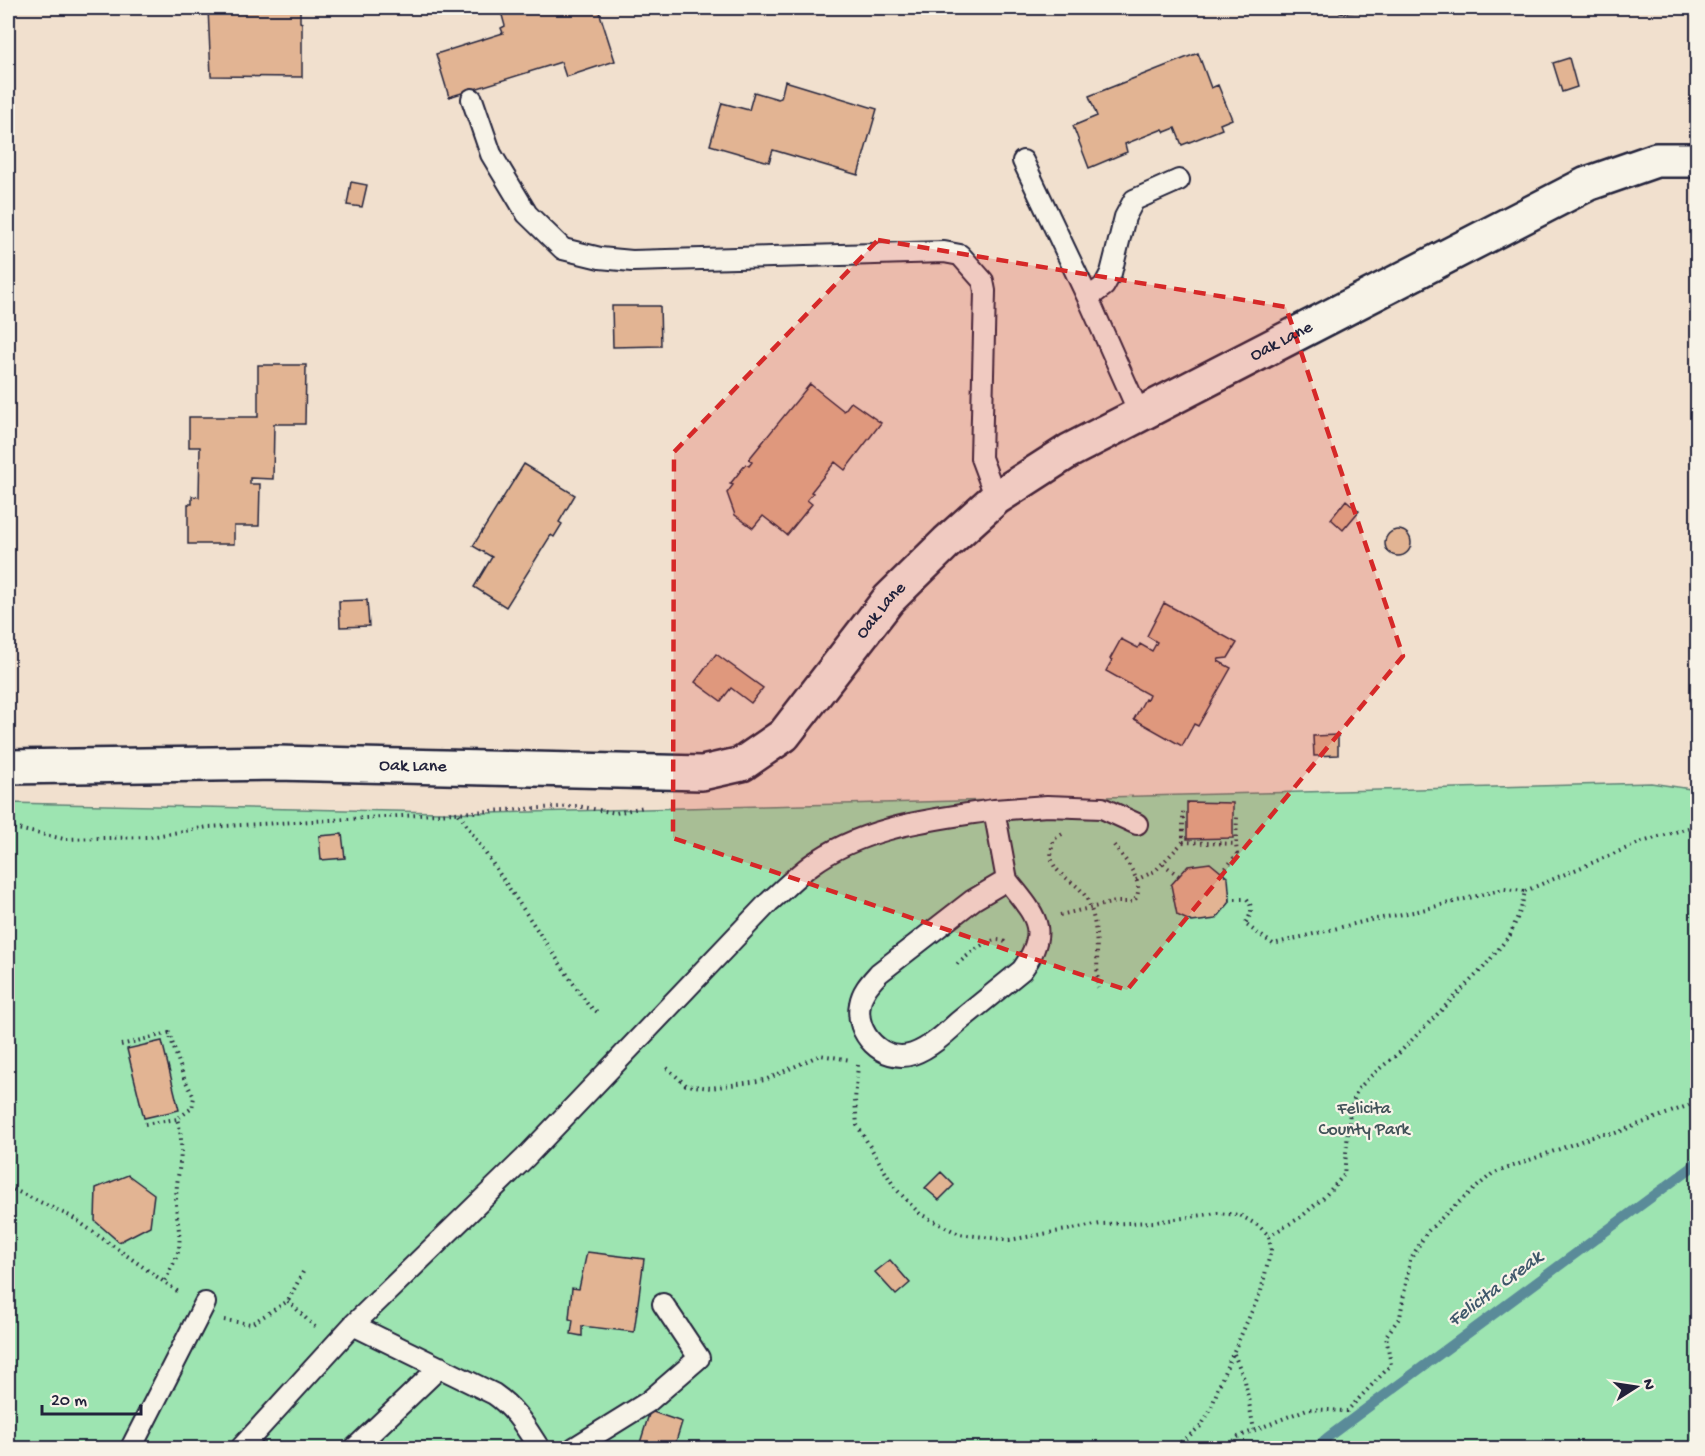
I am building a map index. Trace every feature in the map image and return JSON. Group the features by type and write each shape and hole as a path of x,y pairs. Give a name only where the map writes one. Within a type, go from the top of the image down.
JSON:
{"street":[{"name":"Oak Lane","path":"8,767 277,763 702,773 742,764 784,735 890,599 947,542 996,498 1069,452 1587,184 1656,160 1698,160"}],"lane":[{"path":"472,99 491,154 527,214 563,249 600,258 632,261 945,252 960,255 983,281 985,291 981,458 996,498"},
{"path":"1023,161 1140,415"},
{"path":"1088,298 1104,286 1110,273 1125,217 1134,200 1179,180"},
{"path":"241,1449 353,1325 525,1158 769,902 810,866 861,837 900,825 994,810 1047,806 1102,808 1137,824"},
{"path":"994,810 1007,880 1034,915 1038,929 1037,943 1032,957 1022,970 934,1043 913,1054 898,1056 885,1053 873,1044 864,1033 860,1019 860,1004 866,988 879,974 973,900 1007,880"},
{"path":"574,1449 648,1402 699,1358 663,1304"},
{"path":"131,1449 202,1308"},
{"path":"353,1325 506,1402 539,1449"},
{"path":"355,1449 440,1367"}],"path":[{"path":"8,827 64,839 150,837 208,827 577,806 616,813 651,806"},
{"path":"1136,880 1155,872 1183,842 1183,808"},
{"path":"458,813 588,1005 600,1014"},
{"path":"1222,873 1237,854 1237,817"},
{"path":"1229,899 1247,899 1251,903 1252,913 1245,924 1273,944 1504,889 1525,891 1639,843 1698,825"},
{"path":"1071,829 1054,839 1050,852 1052,863 1066,880 1086,897 1091,908 1097,939 1098,988"},
{"path":"1056,915 1115,902 1133,902 1138,897 1140,890 1136,880 1122,855 1107,838"},
{"path":"1183,842 1236,844"},
{"path":"1163,864 1179,876"},
{"path":"1269,1236 1301,1217 1344,1175 1350,1111 1357,1090 1372,1074 1399,1053 1484,967 1510,935 1521,909 1525,891"},
{"path":"957,964 993,939 1003,940 1016,950"},
{"path":"121,1046 168,1033 184,1078 194,1096 192,1108 177,1119 145,1124"},
{"path":"667,1068 686,1085 711,1088 765,1080 820,1055 858,1061 855,1100 857,1125 895,1188 920,1214 959,1234 1009,1240 1101,1224 1155,1222 1217,1214 1240,1215 1259,1226 1269,1236 1271,1250 1261,1291 1202,1426 1177,1448"},
{"path":"1223,1449 1238,1437 1307,1409 1347,1412 1391,1365 1386,1336 1400,1317 1410,1260 1428,1232 1492,1174 1600,1134 1613,1134 1698,1100"},
{"path":"165,1282 178,1248 176,1203 178,1175 183,1152 177,1119"},
{"path":"8,1187 72,1217 202,1308 237,1323 251,1324 288,1301 303,1272"},
{"path":"288,1301 334,1346"},
{"path":"1234,1353 1245,1381 1254,1430"}],"highlighted area":[{"path":"878,240 1286,307 1403,656 1127,990 673,838 674,452"}],"green space":[{"name":"Felicita County Park","path":"1651,783 1697,790 1697,1448 8,1448 8,803 489,813"}],"building":[{"path":"208,8 300,8 302,77 211,76"},
{"path":"500,8 598,8 615,61 566,77 561,62 449,97 436,54 503,33 501,28 505,26"},
{"path":"1339,8 1380,8 1380,11 1340,13"},
{"path":"1198,53 1211,88 1218,85 1232,119 1220,124 1222,129 1182,145 1175,128 1165,132 1163,129 1125,144 1127,152 1089,168 1073,126 1097,116 1089,96"},
{"path":"1569,58 1577,87 1562,92 1553,63"},
{"path":"785,81 877,109 858,175 773,150 769,162 710,145 722,103 749,110 754,92 781,98"},
{"path":"351,182 367,185 362,207 347,205"},
{"path":"612,306 660,306 661,346 613,347"},
{"path":"258,365 306,365 305,424 274,424 273,479 250,478 250,484 260,484 259,526 234,526 234,544 188,544 188,504 192,504 192,496 199,497 200,447 189,447 189,417 258,417"},
{"path":"810,384 844,411 851,402 881,423 845,470 835,462 811,492 813,493 807,500 812,504 787,535 763,516 753,528 735,515 727,493 733,485 730,484 746,464 749,466 752,462 749,459"},
{"path":"524,464 575,495 559,522 562,524 554,537 551,535 506,607 474,587 492,557 473,546"},
{"path":"1346,500 1359,511 1343,530 1331,519"},
{"path":"1398,530 1407,534 1411,543 1407,552 1398,556 1389,552 1385,543 1389,534"},
{"path":"367,600 369,626 340,627 339,601"},
{"path":"1164,603 1237,643 1228,658 1219,659 1218,661 1231,668 1198,726 1194,724 1182,746 1134,719 1149,695 1106,671 1121,639 1138,648 1140,644 1152,651 1157,642 1147,636"},
{"path":"716,654 763,688 751,703 731,688 721,701 695,682"},
{"path":"1338,735 1338,755 1314,756 1313,736"},
{"path":"1187,802 1233,803 1233,838 1187,839"},
{"path":"342,834 345,858 321,860 319,836"},
{"path":"1210,863 1228,878 1230,902 1216,919 1192,922 1177,915 1171,885 1188,866"},
{"path":"162,1041 179,1110 144,1118 127,1049"},
{"path":"941,1172 954,1185 939,1200 925,1188"},
{"path":"128,1175 154,1194 150,1226 119,1242 95,1221 96,1188"},
{"path":"587,1252 644,1259 634,1332 582,1326 582,1336 571,1334 573,1320 569,1319 572,1288 579,1289"},
{"path":"890,1260 910,1283 896,1295 875,1272"},
{"path":"650,1411 682,1422 674,1448 658,1448 640,1443"}],"waterway":[{"name":"Felicita Creak","path":"1316,1448 1691,1168 1698,1160"}]}
